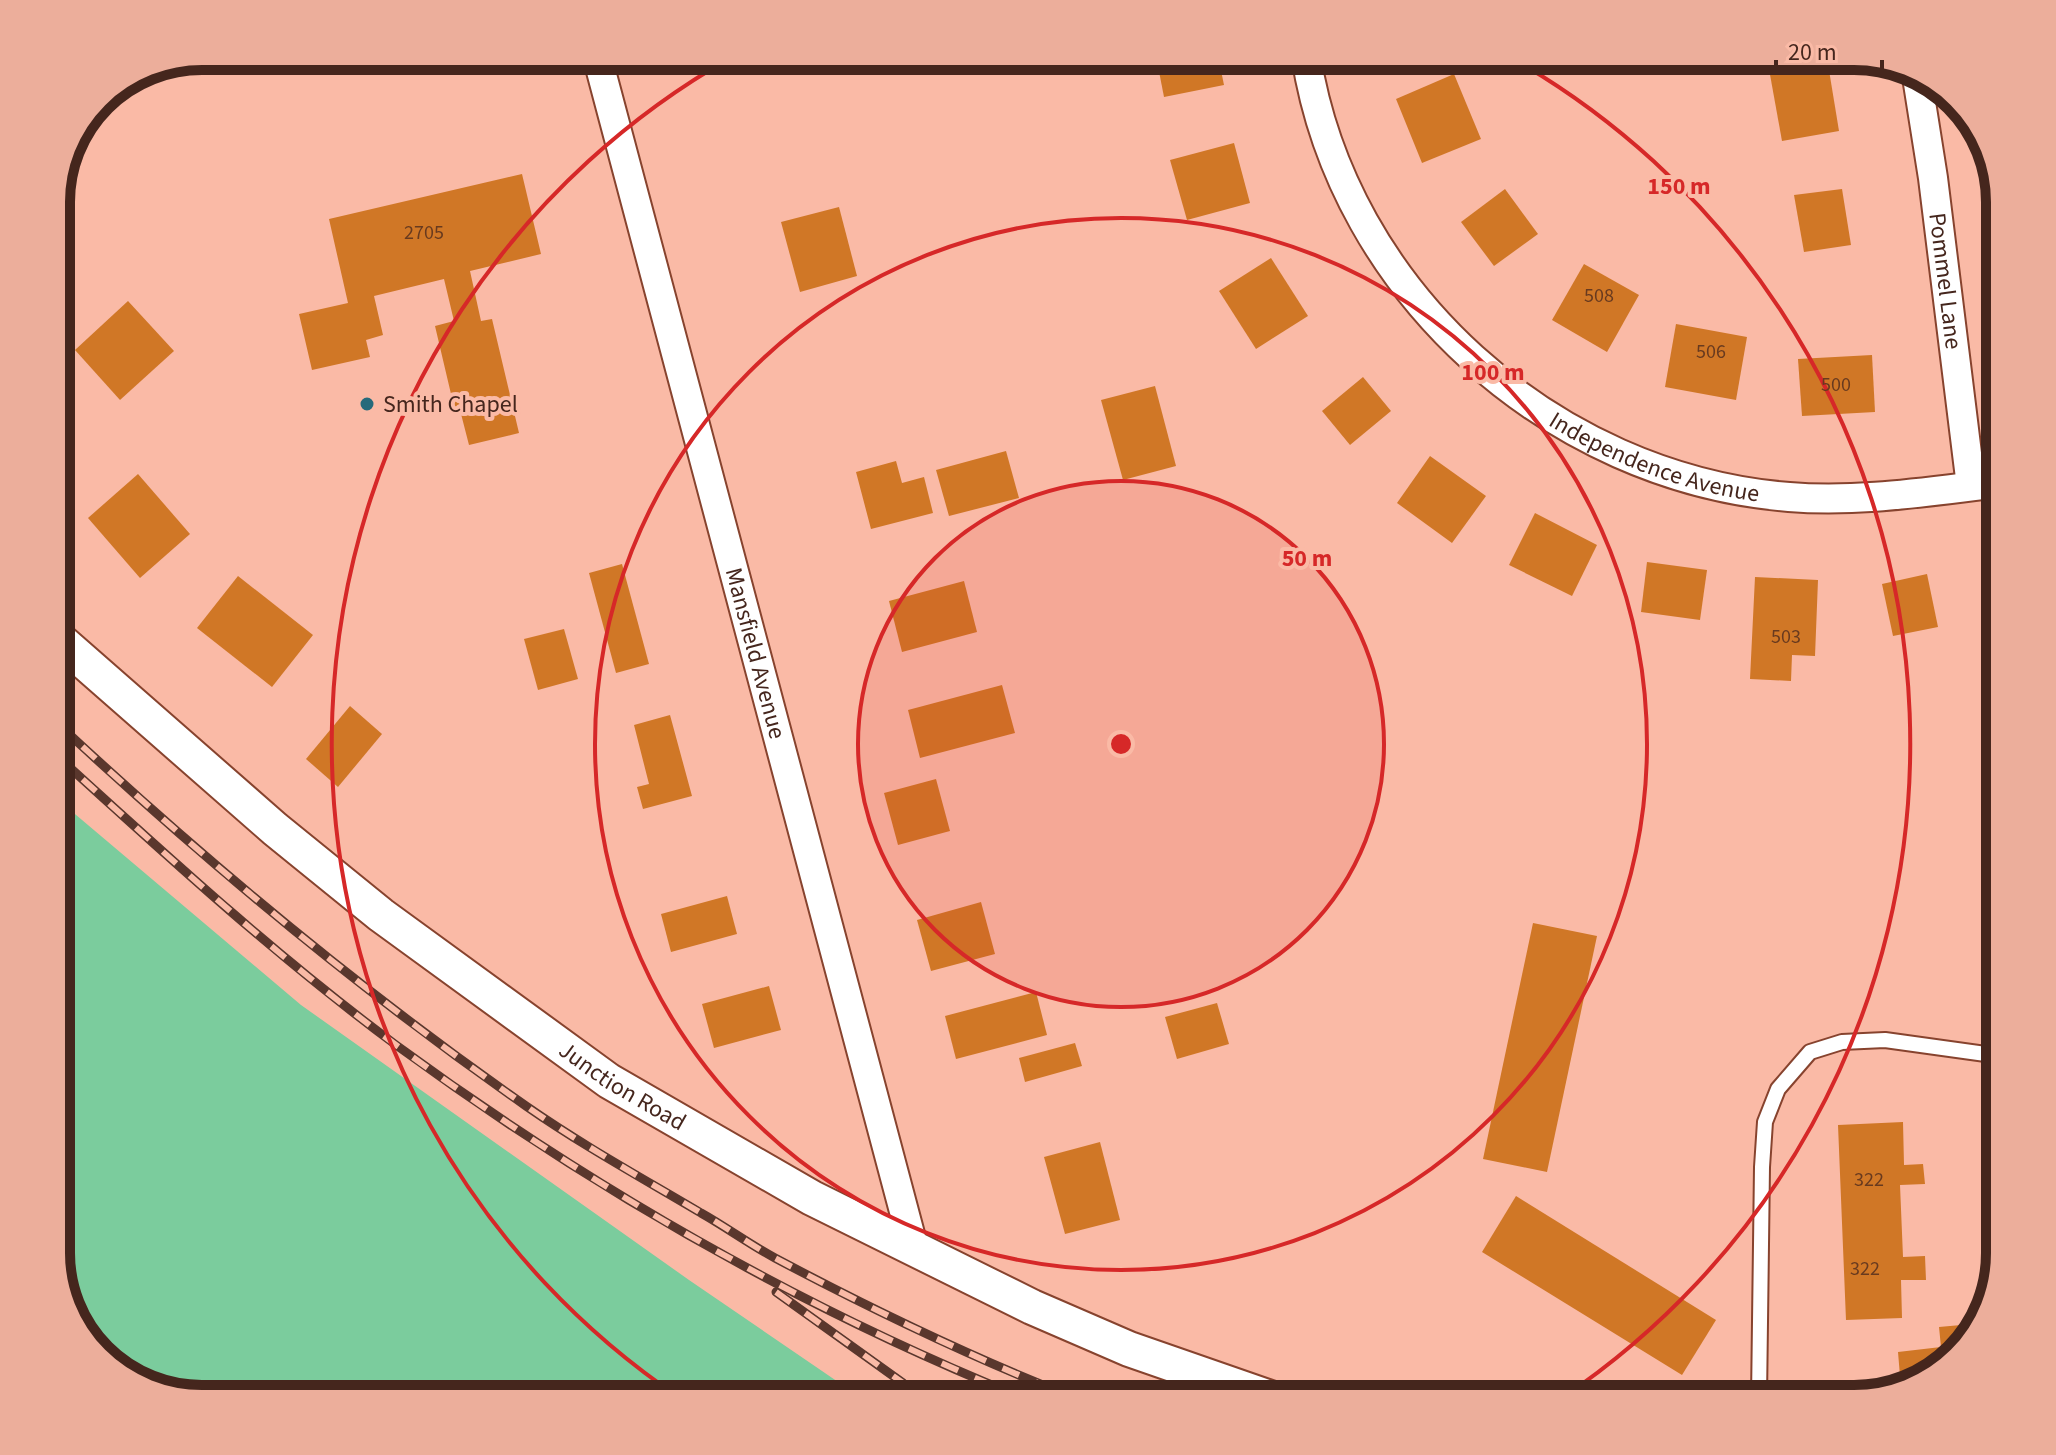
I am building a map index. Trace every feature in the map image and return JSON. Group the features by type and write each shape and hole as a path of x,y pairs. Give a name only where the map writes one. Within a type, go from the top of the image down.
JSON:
{"street":[{"name":"Mansfield Avenue","path":"601,70 914,1249"},
{"name":"Independence Avenue","path":"1309,70 1329,144 1356,207 1387,260 1429,315 1477,364 1534,408 1597,445 1661,471 1720,487 1788,497 1853,498 1986,484"},
{"name":"Pommel Lane","path":"1919,87 1933,178 1971,486"},
{"name":"Junction Road","path":"70,649 275,829 370,907 609,1081 812,1198 1032,1307 1129,1349 1233,1385"}],"lane":[{"path":"1759,1385 1762,1167 1765,1122 1778,1089 1810,1052 1842,1042 1885,1040 1986,1054"}],"green space":[{"path":"70,810 301,1005 843,1385 202,1385 167,1381 128,1363 97,1334 88,1319 74,1288 70,1262"}],"building":[{"path":"1159,70 1221,70 1224,85 1164,97"},
{"path":"1769,70 1829,70 1839,131 1782,141"},
{"path":"1454,74 1481,139 1422,163 1396,99"},
{"path":"1234,143 1250,203 1187,220 1170,160"},
{"path":"522,174 541,254 470,271 481,321 492,319 519,433 469,445 460,410 455,411 435,326 454,321 444,279 374,296 383,335 366,340 370,357 312,370 299,314 348,303 329,219"},
{"path":"1505,189 1538,234 1494,266 1461,222"},
{"path":"1842,189 1851,245 1804,252 1794,195"},
{"path":"839,207 857,276 800,292 781,222"},
{"path":"1271,258 1308,316 1256,349 1219,291"},
{"path":"1584,264 1639,295 1607,352 1552,320"},
{"path":"128,301 174,351 120,400 75,350"},
{"path":"1676,324 1747,337 1736,400 1665,387"},
{"path":"1872,355 1875,412 1802,416 1798,359"},
{"path":"1363,377 1391,411 1350,445 1322,411"},
{"path":"1155,386 1176,466 1123,480 1101,400"},
{"path":"1006,451 1019,498 949,516 936,470"},
{"path":"1430,456 1486,496 1452,543 1397,503"},
{"path":"896,461 902,483 924,477 933,513 871,529 856,472"},
{"path":"138,474 190,534 140,578 88,518"},
{"path":"1535,513 1597,545 1572,596 1509,565"},
{"path":"1647,562 1707,570 1700,620 1641,612"},
{"path":"622,564 649,664 616,673 589,573"},
{"path":"1982,571 1986,571 1986,599"},
{"path":"1927,574 1938,627 1893,636 1882,584"},
{"path":"238,576 313,635 272,687 197,628"},
{"path":"1755,577 1818,580 1815,656 1792,655 1791,681 1750,679"},
{"path":"964,581 977,632 902,652 889,601"},
{"path":"564,629 578,679 538,690 524,639"},
{"path":"1002,685 1015,733 920,758 908,710"},
{"path":"350,706 382,734 338,787 306,759"},
{"path":"670,715 692,796 643,809 637,787 649,784 634,725"},
{"path":"936,779 950,831 898,845 884,793"},
{"path":"727,896 737,934 671,952 661,914"},
{"path":"981,902 995,954 931,971 917,920"},
{"path":"1533,923 1597,936 1547,1172 1483,1159"},
{"path":"769,986 781,1030 714,1048 702,1004"},
{"path":"1036,992 1047,1035 956,1059 945,1016"},
{"path":"1217,1003 1229,1044 1177,1059 1165,1017"},
{"path":"1075,1043 1082,1066 1025,1082 1019,1058"},
{"path":"1903,1122 1904,1165 1923,1164 1925,1184 1900,1185 1903,1257 1925,1256 1926,1280 1901,1280 1902,1318 1846,1320 1838,1125"},
{"path":"1100,1142 1120,1220 1065,1234 1044,1157"},
{"path":"1516,1196 1716,1320 1682,1375 1482,1252"},
{"path":"1961,1325 1962,1330 1928,1363 1900,1377 1898,1352 1941,1347 1939,1327"}],"railway":[{"path":"70,735 226,874 343,970 464,1062 547,1120 775,1258 925,1333 1044,1385"},
{"path":"70,768 222,904 351,1011 545,1148 700,1242 779,1285 860,1326 993,1385"},
{"path":"776,1292 905,1385"}],"place":[{"name":"Smith Chapel","path":"367,404"}]}
